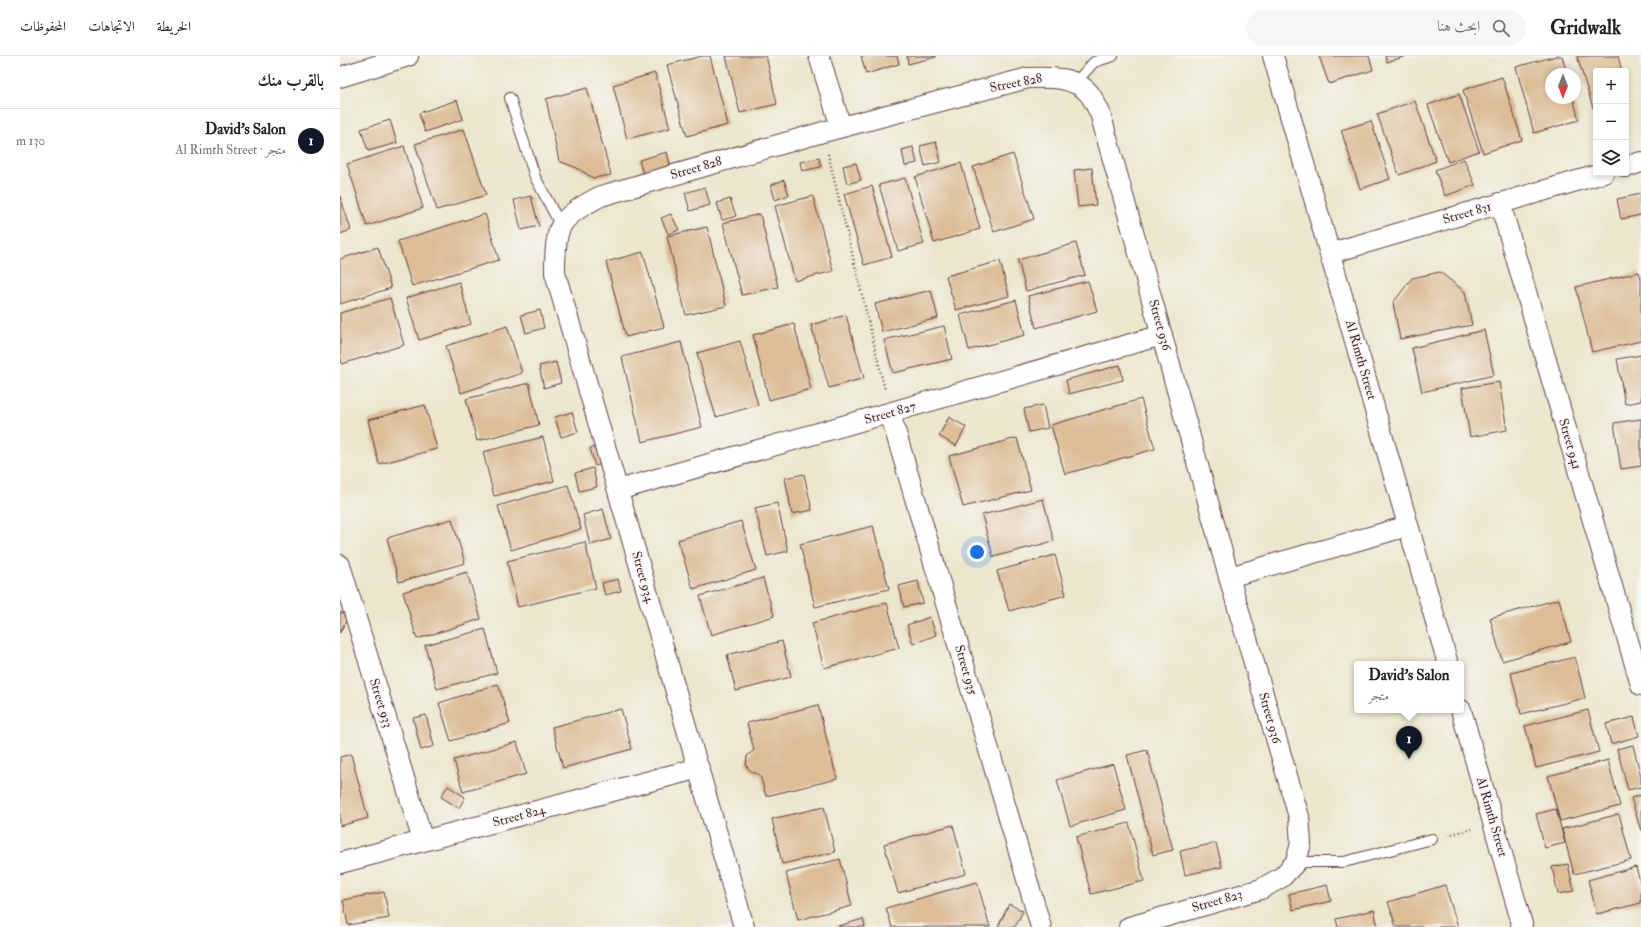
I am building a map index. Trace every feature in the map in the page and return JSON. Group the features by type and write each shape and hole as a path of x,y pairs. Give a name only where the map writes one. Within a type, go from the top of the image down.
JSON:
{"street":[{"path":"340,77 408,56"},
{"path":"820,56 832,130"},
{"name":"Al Rimth Street","path":"1273,56 1331,253 1447,661"},
{"name":"Street 828","path":"561,226 578,208 601,196 832,130 1028,78 1052,76 1075,83"},
{"name":"Street 936","path":"1075,83 1090,95 1100,112 1229,577 1299,817 1301,842 1296,862"},
{"path":"1629,166 1641,162"},
{"name":"Street 831","path":"1331,253 1594,176"},
{"name":"Street 941","path":"1500,203 1641,685"},
{"name":"Street 934","path":"561,226 555,250 555,273 744,927"},
{"name":"Street 827","path":"618,490 1162,335"},
{"name":"Street 935","path":"890,413 1041,927"},
{"path":"1229,577 1408,526"},
{"name":"Street 933","path":"340,568 423,841"},
{"name":"Al Rimth Street","path":"1462,713 1523,926"},
{"name":"Street 824","path":"340,863 699,768"},
{"name":"Street 823","path":"1129,927 1261,888 1282,876 1296,862"}],"lane":[{"path":"1075,83 1094,62 1113,56"},
{"path":"510,98 535,177 561,226"},
{"path":"1296,862 1344,862 1432,839"}],"path":[{"path":"832,130 890,413"},
{"path":"1432,839 1494,823"}],"building":[{"path":"702,56 710,56 728,125 687,136 667,65"},
{"path":"726,56 766,56 777,104 740,113"},
{"path":"861,56 897,56 899,64 866,74"},
{"path":"907,56 936,56 936,57 908,64"},
{"path":"1319,56 1369,56 1373,70 1329,84"},
{"path":"1385,56 1406,56 1387,62"},
{"path":"1556,56 1562,56 1565,68 1545,68 1545,104 1575,104 1579,120 1534,133 1516,67"},
{"path":"1577,56 1618,56 1621,68 1593,68 1593,108 1581,68"},
{"path":"655,73 670,128 627,139 613,85"},
{"path":"1502,77 1522,140 1483,153 1463,90"},
{"path":"587,88 611,175 593,178 577,168 559,161 546,99"},
{"path":"1459,94 1479,151 1448,162 1428,105"},
{"path":"457,100 463,119 425,132 419,113"},
{"path":"1415,101 1436,161 1399,175 1377,114"},
{"path":"390,120 397,143 368,151 361,129"},
{"path":"1371,121 1390,179 1360,189 1341,130"},
{"path":"464,129 486,195 437,210 415,144"},
{"path":"936,142 941,162 925,166 920,146"},
{"path":"404,146 423,208 367,226 347,164"},
{"path":"913,147 917,163 905,166 902,150"},
{"path":"667,152 671,169 644,177 639,160"},
{"path":"1013,154 1034,219 994,232 973,167"},
{"path":"819,158 821,167 802,171 800,162"},
{"path":"1464,159 1475,185 1445,196 1435,170"},
{"path":"856,163 861,180 847,184 843,166"},
{"path":"961,163 980,229 934,243 915,177"},
{"path":"1092,168 1096,205 1078,207 1074,170"},
{"path":"905,178 924,244 898,251 879,185"},
{"path":"784,180 789,195 775,200 771,185"},
{"path":"872,186 892,257 864,265 844,194"},
{"path":"705,187 710,205 690,211 685,193"},
{"path":"1641,194 1641,215 1621,219 1617,199"},
{"path":"340,196 351,230 340,234"},
{"path":"531,196 539,226 521,230 514,200"},
{"path":"813,196 833,271 795,281 775,206"},
{"path":"730,199 736,216 722,220 717,203"},
{"path":"485,214 499,260 412,286 398,241"},
{"path":"671,214 679,230 668,234 661,218"},
{"path":"760,214 778,287 742,295 723,223"},
{"path":"707,227 726,306 686,315 667,236"},
{"path":"1076,243 1085,275 1026,291 1018,260"},
{"path":"378,247 391,288 340,304 340,259"},
{"path":"643,252 664,327 626,337 606,262"},
{"path":"1000,261 1009,296 956,310 946,276"},
{"path":"1440,272 1465,292 1472,325 1400,339 1393,303 1412,278"},
{"path":"1639,272 1641,279 1641,341 1592,352 1576,287"},
{"path":"1088,281 1097,311 1036,328 1028,296"},
{"path":"459,282 471,324 419,340 406,298"},
{"path":"931,290 938,318 882,332 875,304"},
{"path":"390,298 404,345 342,364 340,355 340,313"},
{"path":"1016,300 1025,335 969,350 960,315"},
{"path":"540,310 544,328 526,333 521,315"},
{"path":"846,315 864,378 829,388 811,325"},
{"path":"794,324 811,389 769,400 753,335"},
{"path":"507,326 522,373 461,393 446,346"},
{"path":"944,326 952,359 893,373 884,340"},
{"path":"1484,330 1494,375 1422,392 1412,348"},
{"path":"740,341 758,405 716,417 697,353"},
{"path":"681,342 702,427 642,442 622,357"},
{"path":"1641,355 1641,401 1625,404 1617,359"},
{"path":"556,362 561,383 544,388 539,366"},
{"path":"1120,365 1123,380 1069,394 1066,380"},
{"path":"1499,382 1507,430 1470,437 1462,388"},
{"path":"529,383 539,425 477,441 466,399"},
{"path":"1141,399 1155,449 1065,474 1051,425"},
{"path":"425,405 437,449 379,464 368,420"},
{"path":"1043,405 1048,428 1029,432 1024,409"},
{"path":"572,412 578,432 561,437 555,417"},
{"path":"949,417 966,427 956,446 939,436"},
{"path":"1641,419 1641,466 1621,469 1614,423"},
{"path":"543,437 554,481 494,496 483,452"},
{"path":"1017,438 1031,490 963,507 949,456"},
{"path":"600,445 605,463 595,466 590,448"},
{"path":"593,468 597,487 579,491 575,473"},
{"path":"804,474 812,510 792,514 785,478"},
{"path":"568,485 581,529 511,550 498,506"},
{"path":"1043,499 1054,541 993,557 982,515"},
{"path":"777,503 788,551 767,556 755,508"},
{"path":"603,509 611,539 590,545 583,515"},
{"path":"452,519 465,563 399,582 387,538"},
{"path":"741,521 756,570 693,589 678,540"},
{"path":"873,526 889,589 815,607 800,544"},
{"path":"585,542 596,588 518,607 507,561"},
{"path":"1055,555 1066,595 1009,611 997,571"},
{"path":"467,572 481,619 417,639 403,592"},
{"path":"763,578 774,616 711,635 700,596"},
{"path":"618,579 621,591 605,595 602,583"},
{"path":"918,581 923,603 904,607 899,586"},
{"path":"1559,599 1571,642 1502,661 1490,618"},
{"path":"887,603 899,648 824,668 812,623"},
{"path":"340,612 348,616 340,633"},
{"path":"930,617 936,635 913,644 907,625"},
{"path":"485,629 497,673 437,689 425,645"},
{"path":"782,641 791,677 736,691 727,655"},
{"path":"1575,657 1585,698 1521,714 1511,673"},
{"path":"498,684 510,723 451,741 439,703"},
{"path":"818,705 837,779 766,796 760,775 752,772 746,766 747,756 754,750 747,723"},
{"path":"621,709 632,749 563,768 552,727"},
{"path":"1588,710 1599,752 1536,768 1525,726"},
{"path":"426,715 434,746 421,750 413,718"},
{"path":"1634,717 1639,736 1611,744 1606,724"},
{"path":"517,742 526,774 463,792 454,760"},
{"path":"1633,745 1641,777 1641,787 1628,790 1617,749"},
{"path":"1147,750 1173,850 1153,855 1127,755"},
{"path":"351,754 368,818 340,826 340,757"},
{"path":"1608,760 1620,806 1560,821 1548,776"},
{"path":"1113,764 1126,810 1070,826 1057,780"},
{"path":"448,786 465,797 459,808 441,797"},
{"path":"1641,795 1641,831 1631,798"},
{"path":"824,807 835,852 782,864 772,819"},
{"path":"1556,809 1565,843 1545,848 1536,814"},
{"path":"1619,814 1631,860 1574,874 1562,829"},
{"path":"1129,823 1144,881 1091,894 1076,837"},
{"path":"953,825 966,874 898,893 884,844"},
{"path":"1216,843 1222,867 1185,875 1180,851"},
{"path":"840,859 852,906 798,920 786,873"},
{"path":"1568,864 1574,891 1558,894 1552,867"},
{"path":"1636,867 1641,886 1641,903 1597,914 1588,880"},
{"path":"977,882 990,927 892,927 886,908"},
{"path":"1327,885 1331,901 1293,910 1289,894"},
{"path":"1445,885 1458,927 1396,927 1388,902"},
{"path":"384,892 389,918 348,925 343,900"},
{"path":"1009,904 1023,911 1015,927 998,927"},
{"path":"1374,910 1378,927 1338,927 1336,919"},
{"path":"863,919 865,927 835,927"}],"place":[{"name":"David’s Salon","path":"1409,759"}]}
